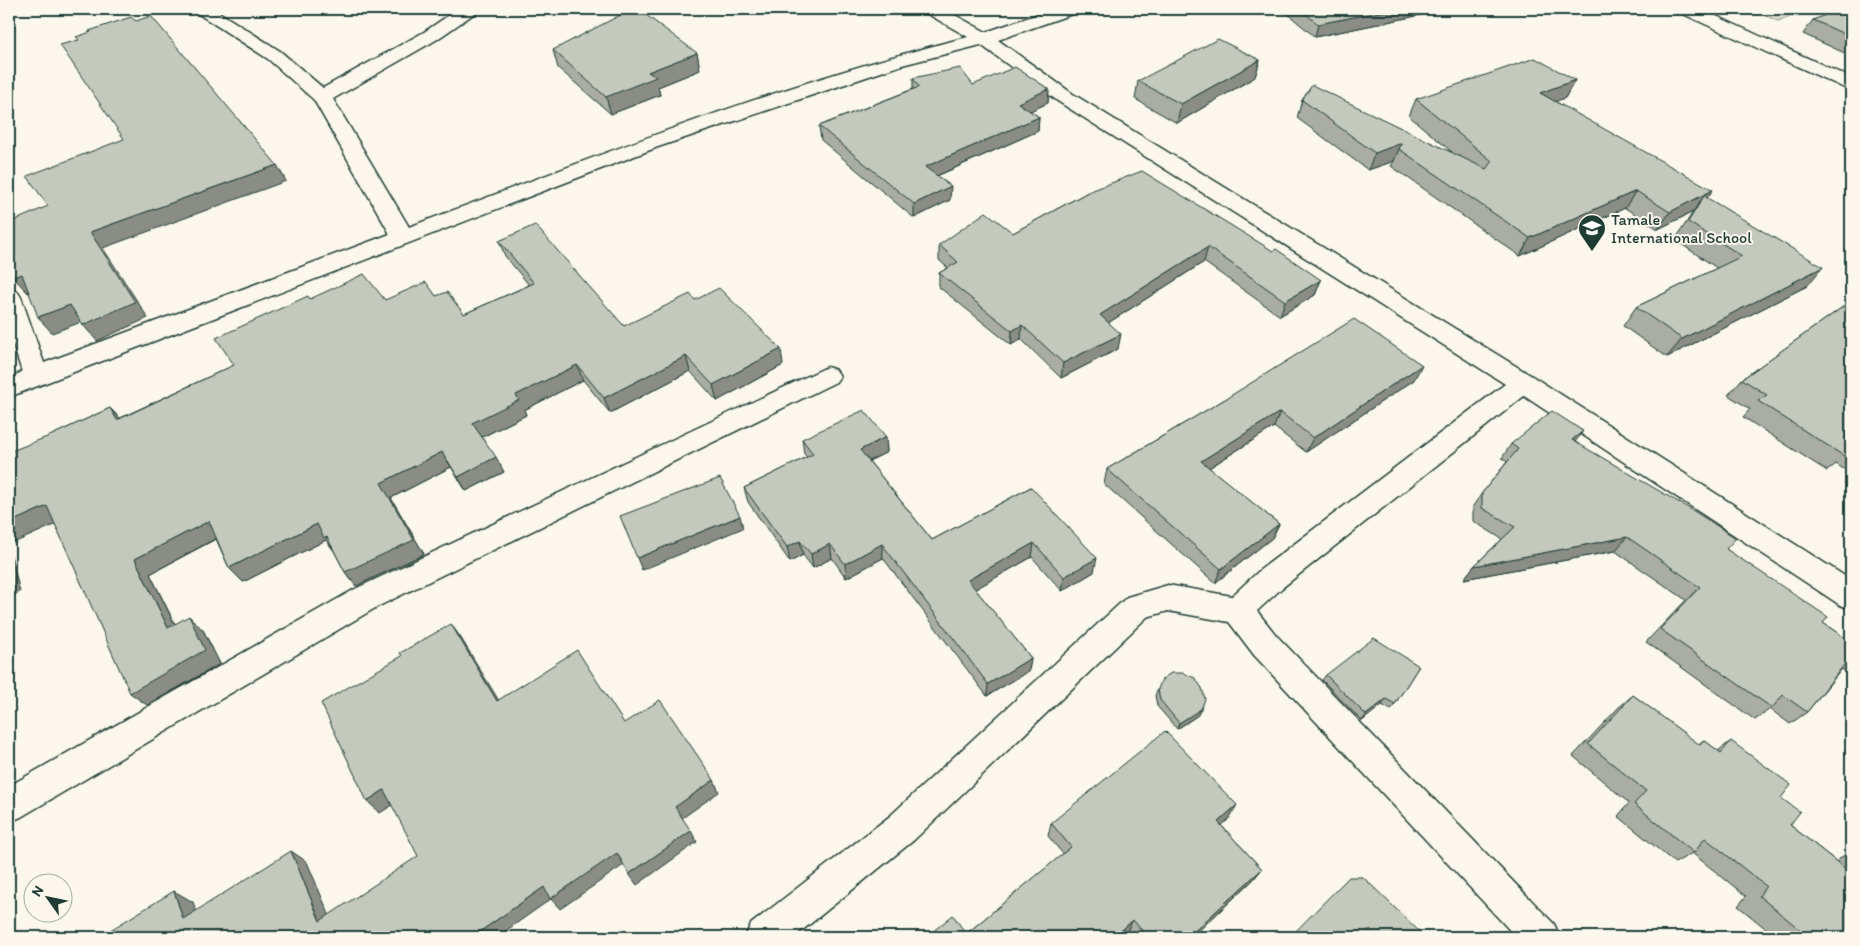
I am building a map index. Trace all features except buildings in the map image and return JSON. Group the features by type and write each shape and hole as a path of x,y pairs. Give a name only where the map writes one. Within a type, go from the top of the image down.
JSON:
{"street":[{"path":"203,9 274,56 322,97 403,236"},
{"path":"322,97 430,36 470,9"},
{"path":"932,9 984,40 1066,98 1523,383 1851,596"},
{"path":"9,388 36,376 650,143 894,61 984,40 1068,9"},
{"path":"1687,9 1851,84"},
{"path":"9,296 36,376"},
{"path":"9,805 366,598 827,376"},
{"path":"1238,610 1271,579 1523,383"},
{"path":"764,937 902,828 1138,606 1168,598 1238,610 1265,645 1541,937"}],"shaded area":[{"path":"1751,9 1810,9 1778,21"}],"place":[{"name":"Tamale International School","path":"1592,252"}]}
